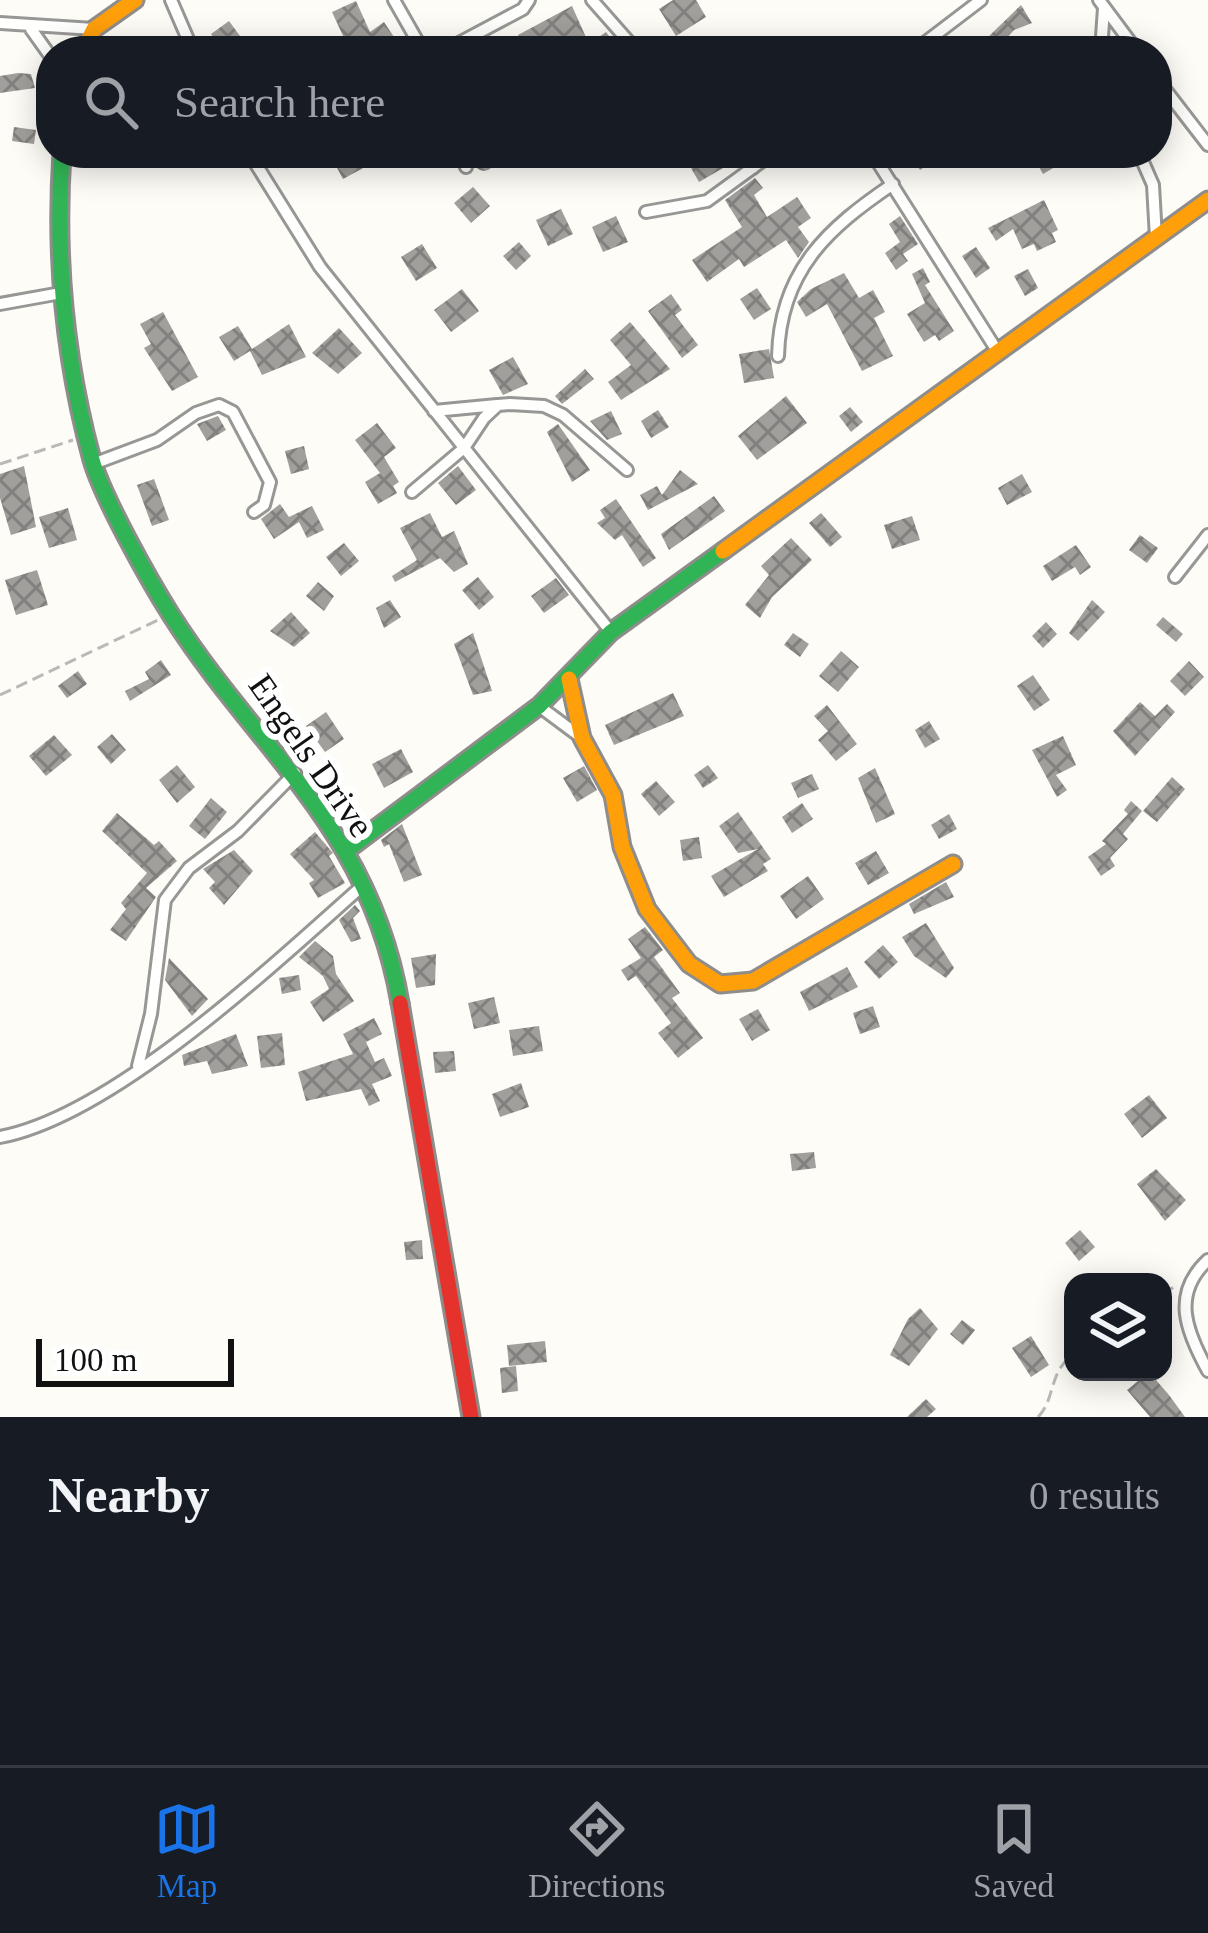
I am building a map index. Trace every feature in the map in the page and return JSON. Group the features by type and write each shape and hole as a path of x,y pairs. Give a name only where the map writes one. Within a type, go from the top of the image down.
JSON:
{"street":[{"path":"90,36 135,0"},
{"path":"171,0 187,36"},
{"path":"394,0 414,36"},
{"path":"473,36 523,9 529,0"},
{"path":"592,0 624,36"},
{"path":"934,36 981,0"},
{"path":"1101,36 1102,4"},
{"path":"1102,4 1126,36"},
{"path":"0,23 31,29 94,29"},
{"path":"31,29 36,36"},
{"path":"1172,99 1208,145"},
{"name":"Engels Drive","path":"61,168 62,293 93,464 171,615 295,773 347,850 392,957 471,1416"},
{"path":"258,168 320,267 611,632"},
{"path":"646,212 707,201 753,168"},
{"path":"882,168 951,285 996,349"},
{"path":"1146,168 1153,185 1156,241"},
{"path":"778,356 794,281 836,222 893,184"},
{"path":"347,850 538,706 611,632 772,520 996,349 1156,241 1208,200"},
{"path":"0,304 62,293"},
{"path":"412,492 464,448 498,405"},
{"path":"93,464 157,440 196,413 219,406 233,412 270,482 264,505 254,512"},
{"path":"434,411 544,406 563,416 627,470"},
{"path":"1175,577 1208,535"},
{"path":"569,679 582,738 613,795 622,848 647,909 688,964 720,984 753,981 953,864"},
{"path":"538,706 582,738"},
{"path":"138,1066 151,1014 165,900 189,868 238,831 295,773"},
{"path":"0,1137 28,1132 77,1108 217,1013 361,887"},
{"path":"1208,1260 1189,1277 1182,1295 1195,1346 1208,1371"}],"path":[{"path":"0,464 86,435"},
{"path":"0,695 171,615"},
{"path":"1038,1417 1046,1409 1049,1384 1064,1366"}],"building":[{"path":"673,0 696,0 706,17 676,36 659,9"},
{"path":"356,1 370,32 384,22 393,36 343,36 332,12"},
{"path":"1021,5 1032,23 1009,36 989,36"},
{"path":"572,6 585,36 519,36"},
{"path":"229,21 240,36 212,36"},
{"path":"31,74 35,88 0,93 0,76"},
{"path":"14,127 36,130 34,144 12,141"},
{"path":"337,168 363,168 343,179"},
{"path":"691,168 723,168 699,182"},
{"path":"755,178 763,188 754,195 767,217 797,197 811,218 798,227 809,242 798,258 786,240 744,267 739,259 707,282 692,260 742,227 725,200"},
{"path":"473,187 490,206 471,223 454,203"},
{"path":"1044,200 1058,230 1052,233 1056,242 1037,251 1034,244 1022,249 1013,229 996,241 988,228"},
{"path":"561,209 573,234 548,246 536,220"},
{"path":"616,216 628,242 603,252 592,227"},
{"path":"900,216 918,244 903,254 908,261 896,270 885,253 900,242 889,224"},
{"path":"519,242 531,256 516,270 503,256"},
{"path":"422,244 437,268 416,281 401,257"},
{"path":"976,247 990,268 976,278 962,256"},
{"path":"923,268 930,282 925,285 954,331 939,341 935,335 924,342 907,314 925,303 912,274"},
{"path":"1028,269 1038,288 1025,296 1014,276"},
{"path":"844,273 859,298 873,290 885,312 874,318 893,356 862,371 827,304 806,317 797,302 811,289"},
{"path":"757,288 771,309 754,320 740,299"},
{"path":"462,289 479,311 451,332 434,310"},
{"path":"671,294 682,310 675,315 698,345 682,358 648,311"},
{"path":"163,312 198,377 172,391 144,348 151,344 140,324"},
{"path":"630,322 670,369 621,400 608,382 631,365 610,340"},
{"path":"289,324 306,357 262,375 250,351 234,361 219,337 238,326 252,349"},
{"path":"339,328 362,353 338,374 312,353"},
{"path":"769,349 774,378 744,383 739,354"},
{"path":"513,357 528,384 503,395 489,370"},
{"path":"585,369 594,379 562,404 555,396"},
{"path":"786,396 807,423 757,460 738,436"},
{"path":"850,407 863,422 851,432 839,416"},
{"path":"658,410 669,427 651,438 641,421"},
{"path":"611,411 622,434 607,440 590,421"},
{"path":"218,416 226,430 207,441 197,424"},
{"path":"377,423 396,448 384,457 399,482 393,486 397,493 378,504 365,482 380,473 355,440"},
{"path":"558,424 590,470 572,482 547,432"},
{"path":"304,446 309,469 291,474 285,451"},
{"path":"24,466 36,527 11,535 0,498 0,474"},
{"path":"458,466 476,490 456,505 438,483"},
{"path":"680,470 698,484 648,510 640,495 657,486 662,495"},
{"path":"1022,474 1032,492 1007,505 998,488"},
{"path":"154,479 169,520 152,526 137,485"},
{"path":"714,496 725,511 669,550 661,534"},
{"path":"616,499 656,558 643,567 622,535 615,540 597,523 605,518 600,510"},
{"path":"280,504 289,517 312,506 324,530 307,538 299,522 274,539 261,519"},
{"path":"68,508 77,540 49,548 39,517"},
{"path":"430,513 442,537 454,531 468,564 454,572 440,558 395,582 392,576 417,560 400,528"},
{"path":"821,513 842,537 830,547 809,523"},
{"path":"912,516 920,540 892,549 884,525"},
{"path":"1140,535 1158,548 1147,563 1129,550"},
{"path":"791,538 812,560 772,597 760,618 745,605 769,575 761,566"},
{"path":"344,543 359,561 341,576 326,557"},
{"path":"1076,545 1091,567 1080,575 1075,567 1052,581 1043,566"},
{"path":"37,570 48,605 16,615 5,580"},
{"path":"478,577 494,597 479,610 462,590"},
{"path":"556,578 569,595 544,613 531,596"},
{"path":"318,582 334,596 324,611 306,596"},
{"path":"390,600 401,617 384,628 376,608"},
{"path":"1092,600 1105,612 1078,641 1069,633"},
{"path":"291,612 310,633 294,647 270,631"},
{"path":"1163,617 1183,634 1176,642 1156,625"},
{"path":"1046,622 1057,634 1043,648 1032,636"},
{"path":"473,633 492,691 473,695 454,644"},
{"path":"793,633 809,644 800,657 784,645"},
{"path":"841,651 859,667 838,692 819,676"},
{"path":"161,660 171,675 130,701 125,691 149,679 145,672"},
{"path":"1189,661 1204,677 1185,696 1170,681"},
{"path":"78,671 87,684 67,698 58,686"},
{"path":"1033,675 1050,700 1034,711 1017,686"},
{"path":"673,693 684,716 614,745 605,725"},
{"path":"1140,702 1155,716 1167,704 1175,712 1135,756 1113,731"},
{"path":"827,705 857,744 836,761 818,740 828,731 814,716"},
{"path":"326,712 344,739 325,752 306,726"},
{"path":"929,721 940,739 925,748 915,730"},
{"path":"112,734 126,750 111,764 97,747"},
{"path":"54,735 72,755 46,776 29,756"},
{"path":"1063,736 1076,765 1056,775 1067,790 1057,797 1032,750"},
{"path":"401,749 413,772 384,788 372,764"},
{"path":"177,765 195,787 177,803 159,780"},
{"path":"708,765 718,778 703,788 694,775"},
{"path":"584,766 597,790 577,802 563,778"},
{"path":"875,768 895,814 876,823 858,778"},
{"path":"812,774 819,789 798,798 791,783"},
{"path":"1172,777 1185,789 1157,822 1143,811"},
{"path":"656,781 675,802 659,816 641,794"},
{"path":"350,792 362,815 352,821 339,798"},
{"path":"211,798 227,812 205,839 189,826"},
{"path":"1131,801 1142,811 1123,834 1128,839 1110,858 1115,866 1101,876 1088,857 1106,844 1102,841 1128,814 1124,810"},
{"path":"802,803 813,819 792,833 782,817"},
{"path":"738,812 771,859 763,864 768,871 724,897 711,876 758,849 738,853 719,826"},
{"path":"117,813 154,845 159,841 177,861 146,888 156,897 126,941 110,930 126,909 121,903 147,873 102,831"},
{"path":"949,814 957,829 939,839 931,825"},
{"path":"402,824 422,875 404,882 389,844 384,847 381,840"},
{"path":"315,832 333,853 329,856 345,883 318,898 309,883 314,880 290,854"},
{"path":"699,837 702,858 683,861 680,840"},
{"path":"234,850 253,871 224,905 209,888 215,882 203,869"},
{"path":"876,851 889,873 868,885 855,863"},
{"path":"808,876 824,899 796,919 780,896"},
{"path":"946,882 954,897 914,914 909,904"},
{"path":"355,905 360,911 353,918 361,939 351,942 339,920"},
{"path":"926,923 954,968 946,978 914,956 902,937"},
{"path":"645,927 663,950 654,957 680,993 672,998 703,1038 678,1058 658,1033 671,1023 636,976 628,981 621,970 641,958 628,939"},
{"path":"315,941 333,956 336,974 354,1001 323,1022 310,1002 329,989 323,976 299,957"},
{"path":"883,945 898,962 879,979 864,962"},
{"path":"436,954 435,985 416,988 411,958"},
{"path":"169,958 208,999 192,1016 165,980"},
{"path":"847,967 858,987 809,1011 800,992"},
{"path":"299,975 301,990 282,994 279,978"},
{"path":"494,997 500,1023 474,1029 468,1003"},
{"path":"873,1006 880,1027 860,1034 853,1013"},
{"path":"758,1009 770,1030 752,1041 739,1019"},
{"path":"374,1018 382,1034 366,1042 375,1062 384,1058 392,1076 372,1084 380,1101 369,1106 361,1089 306,1101 298,1072 353,1054 343,1034"},
{"path":"539,1026 543,1051 513,1056 509,1030"},
{"path":"282,1033 285,1065 261,1068 257,1036"},
{"path":"236,1034 248,1066 212,1074 207,1061 184,1066 182,1055"},
{"path":"454,1051 456,1071 435,1073 433,1052"},
{"path":"521,1083 529,1107 500,1117 492,1094"},
{"path":"1149,1095 1167,1118 1142,1138 1124,1114"},
{"path":"814,1152 816,1168 792,1171 790,1154"},
{"path":"1156,1169 1186,1200 1165,1221 1137,1184"},
{"path":"1080,1230 1095,1247 1079,1261 1065,1243"},
{"path":"422,1240 423,1259 406,1260 404,1242"},
{"path":"920,1308 938,1329 909,1366 890,1355 908,1319"},
{"path":"962,1320 975,1330 963,1345 950,1334"},
{"path":"1031,1336 1049,1365 1031,1377 1012,1348"},
{"path":"545,1341 547,1362 509,1366 507,1345"},
{"path":"516,1366 518,1391 502,1393 500,1368"},
{"path":"1138,1381 1157,1381 1185,1417 1150,1417 1127,1390"},
{"path":"926,1399 936,1409 927,1417 907,1417"}],"traffic: fast":[{"path":"62,168 64,308 75,385 98,476 127,539 171,615 338,839 385,941 400,1003"},
{"path":"347,850 539,706 611,632 723,551"}],"traffic: slow":[{"path":"90,36 135,0"},
{"path":"723,551 1208,200"},
{"path":"569,679 582,738 613,795 622,847 647,909 689,964 720,984 753,981 953,864"}],"traffic: jam":[{"path":"400,1003 471,1417"}]}
